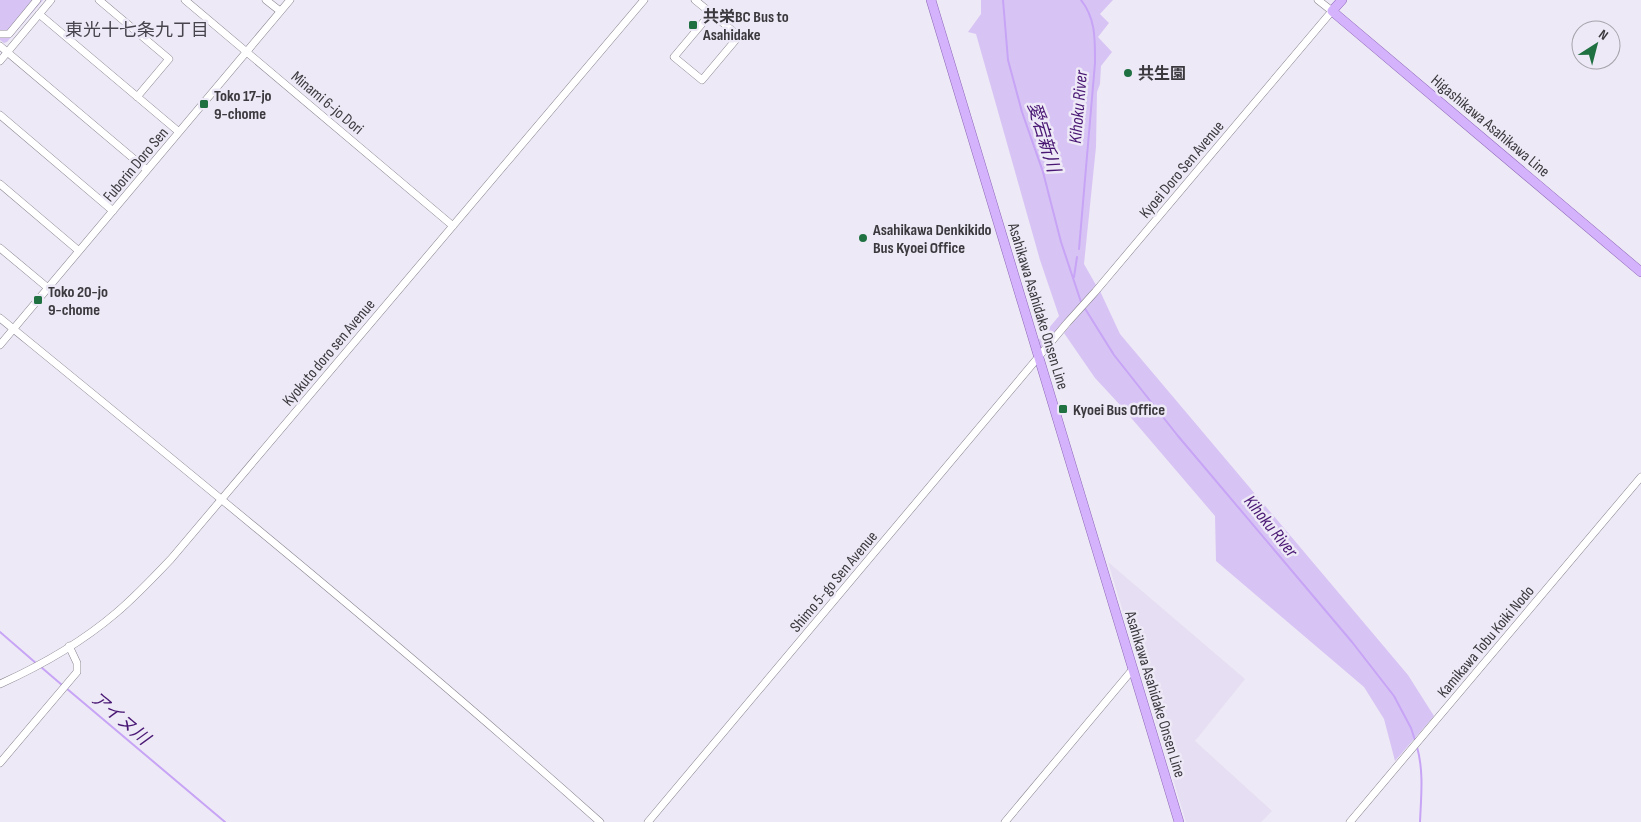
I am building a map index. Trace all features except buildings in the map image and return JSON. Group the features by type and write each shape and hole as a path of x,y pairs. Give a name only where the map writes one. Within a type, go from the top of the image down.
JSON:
{"main road":[{"name":"Asahikawa Asahidake Onsen Line","path":"931,0 1179,822"},
{"path":"1332,11 1342,0"},
{"name":"Higashikawa Asahikawa Line","path":"1332,11 1641,272"}],"street":[{"path":"0,34 9,34 37,0"},
{"path":"0,61 51,0"},
{"path":"99,0 169,59 137,97"},
{"name":"Minami 6-jo Dori","path":"185,0 453,226"},
{"path":"266,0 280,12"},
{"name":"Fuborin Doro Sen","path":"0,345 290,0"},
{"name":"Kyokuto doro sen Avenue","path":"0,684 69,646 115,614 147,585 222,500 644,0"},
{"path":"695,0 711,13 739,36 702,80 674,57 711,13"},
{"path":"1318,0 1332,11"},
{"name":"Kyoei Doro Sen Avenue","path":"1039,357 1332,11"},
{"path":"39,14 179,132"},
{"path":"0,46 148,170"},
{"path":"0,114 113,211"},
{"path":"0,184 79,251"},
{"path":"0,248 48,288"},
{"path":"0,318 222,500 496,729 600,822"},
{"name":"Shimo 5-go Sen Avenue","path":"648,822 1039,357"},
{"name":"Kamikawa Tobu Koiki Nodo","path":"1350,822 1641,477"},
{"path":"0,763 77,672 77,663 69,646"},
{"path":"1005,822 1133,669"}],"shaded area":[{"path":"0,0 43,0 7,42 4,43 0,40"},
{"path":"981,0 1113,0 1100,14 1109,23 1098,37 1112,52 1101,66 1100,84 1097,92 1096,147 1084,264 1096,285 1039,351 1037,342 1059,316 1040,260 976,34 968,32 981,14"},
{"path":"1100,291 1120,334 1408,675 1434,716 1395,761 1384,719 1364,687 1216,561 1215,516 1095,378 1064,333"},
{"path":"1108,562 1245,679 1195,741 1272,811 1261,822 1186,822"}],"waterway":[{"name":"愛宕新川","path":"1003,0 1008,60 1022,112 1043,172 1061,242 1081,302"},
{"name":"Kihoku River","path":"1079,249 1095,63 1095,38 1092,22 1081,0"},
{"name":"Kihoku River","path":"1074,277 1077,257"},
{"name":"Kihoku River","path":"1084,307 1114,355 1178,436 1352,642 1394,696 1411,728 1415,740"},
{"name":"アイヌ川","path":"0,632 37,664"},
{"name":"アイヌ川","path":"41,667 62,685"},
{"name":"アイヌ川","path":"66,688 225,822"},
{"name":"Kihoku River","path":"1417,747 1421,775 1420,822"}],"place":[{"name":"共栄BC Bus to Asahidake","path":"693,25"},
{"name":"共生園","path":"1128,73"},
{"name":"Toko 17-jo 9-chome","path":"204,104"},
{"name":"Asahikawa Denkikido Bus Kyoei Office","path":"863,238"},
{"name":"Toko 20-jo 9-chome","path":"38,300"},
{"name":"Kyoei Bus Office","path":"1063,409"}],"district":[{"name":"東光十七条九丁目","path":"137,30"}]}
